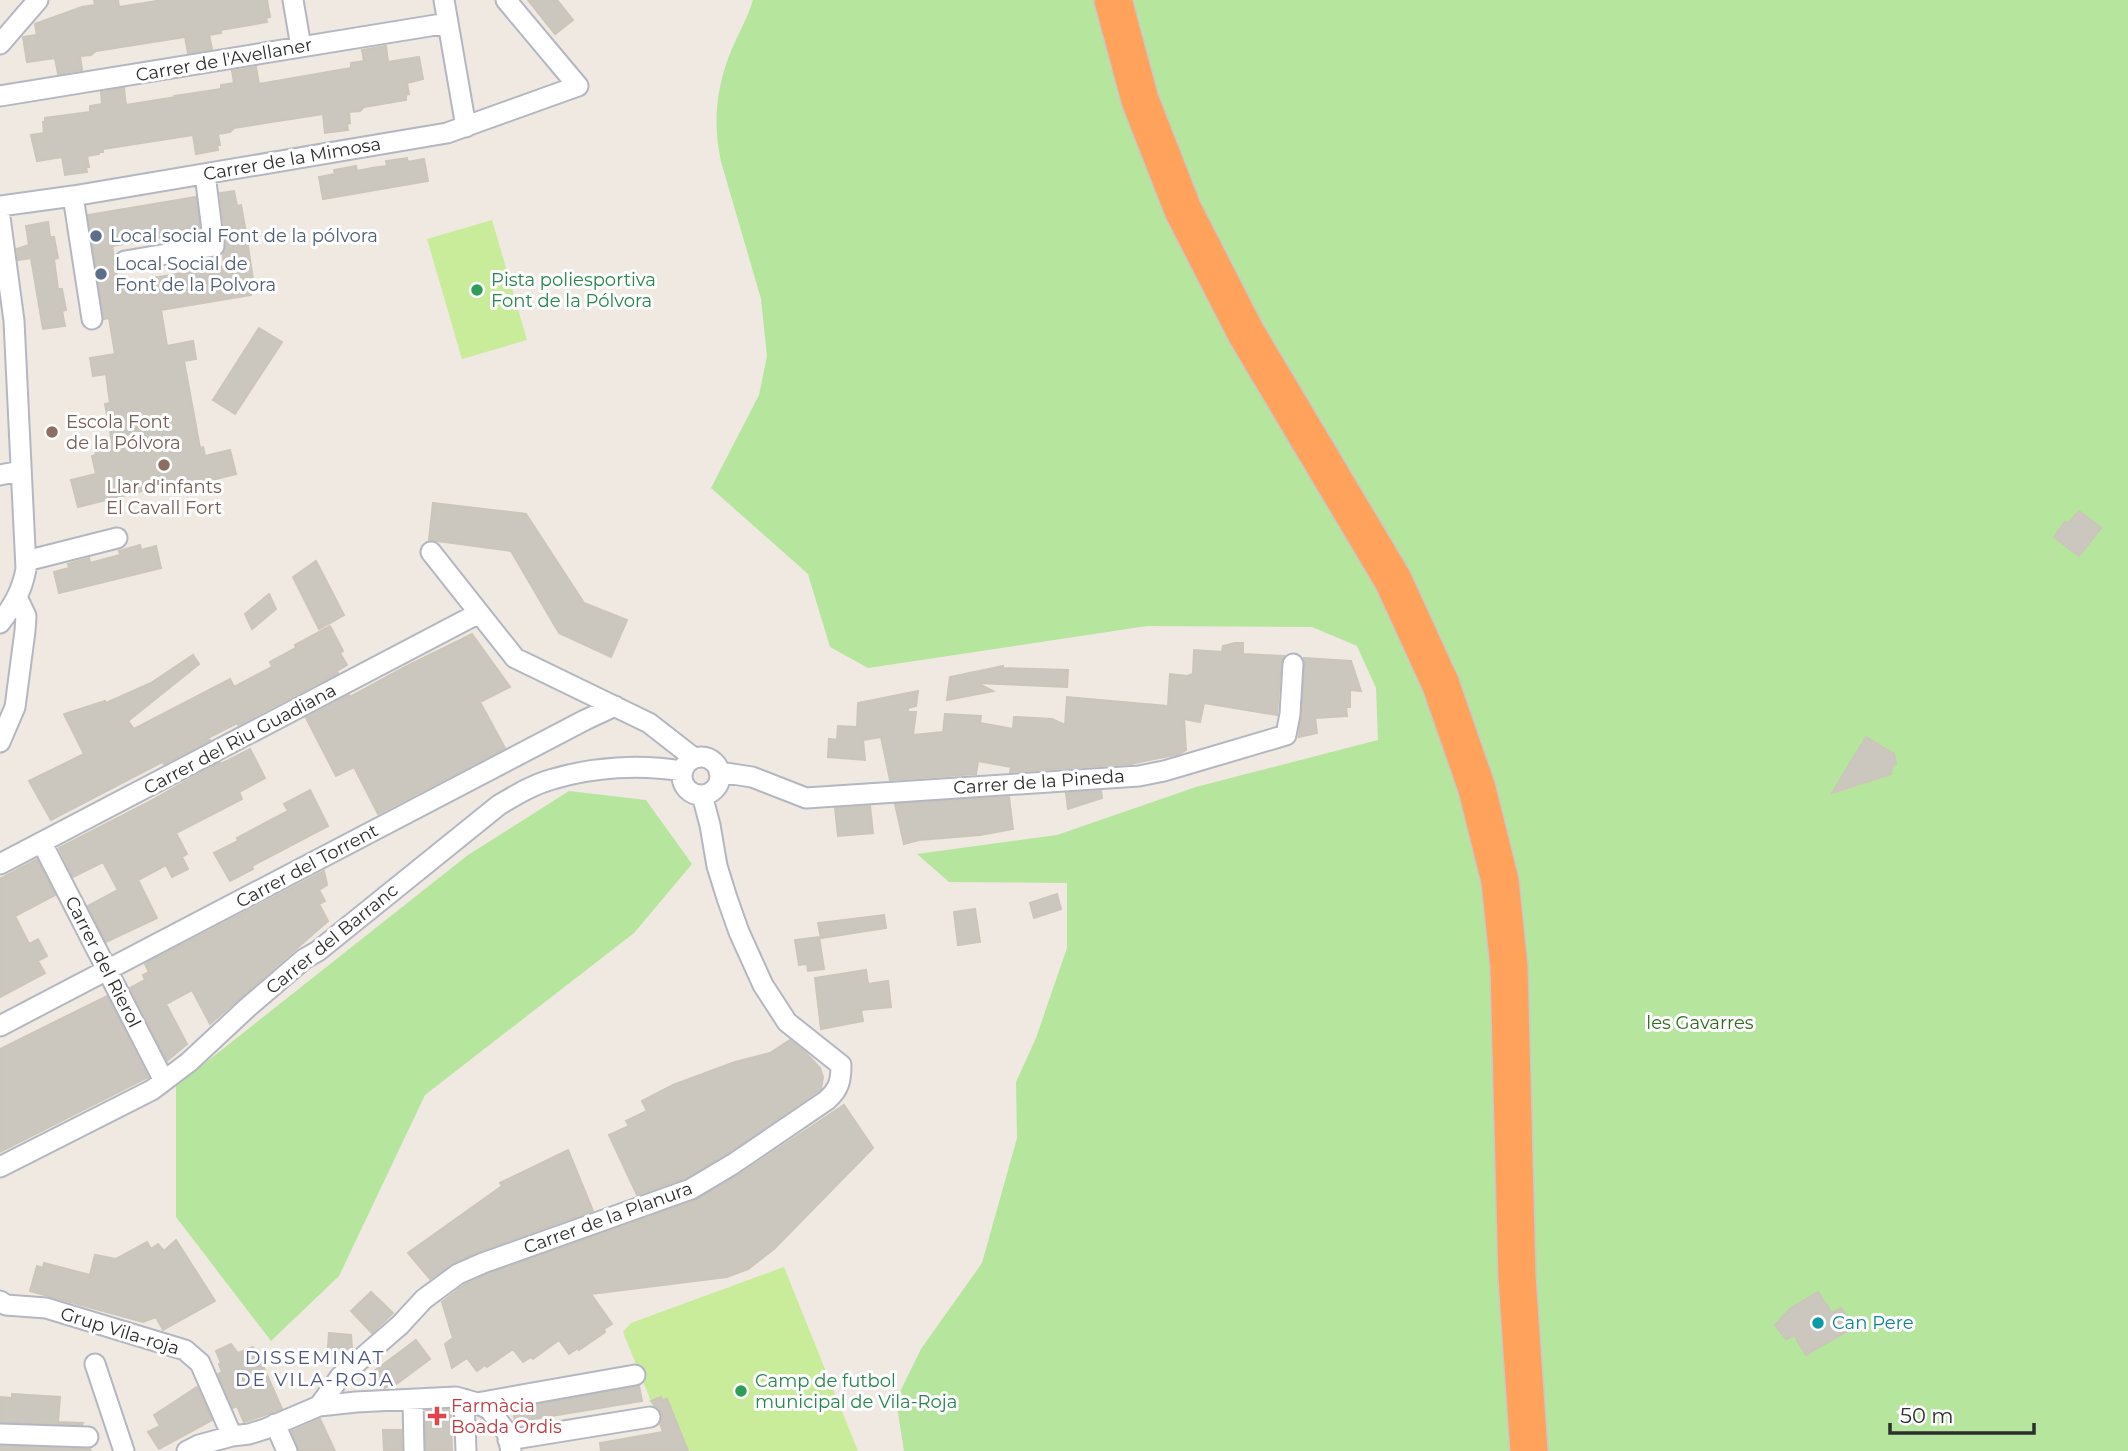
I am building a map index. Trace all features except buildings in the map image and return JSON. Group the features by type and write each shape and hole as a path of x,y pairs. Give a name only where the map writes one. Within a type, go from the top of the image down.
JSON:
{"highway":[{"path":"1113,0 1140,100 1183,210 1246,333 1393,580 1441,685 1477,789 1500,880 1509,967 1517,1277 1529,1451"}],"street":[{"path":"0,44 38,0"},
{"path":"293,0 301,47"},
{"path":"444,0 466,127"},
{"name":"Carrer de la Mimosa","path":"0,206 447,133 578,86 506,0"},
{"name":"Carrer de l'Avellaner","path":"0,96 448,23"},
{"path":"125,261 214,246 205,174"},
{"path":"73,196 92,318"},
{"path":"0,217 14,321 26,561 23,584 0,623"},
{"path":"0,475 21,471"},
{"path":"26,561 117,538"},
{"path":"431,552 515,658 649,723 688,764"},
{"path":"0,742 15,707 23,655 26,616 17,597"},
{"name":"Carrer del Riu Guadiana","path":"0,864 480,613"},
{"name":"Carrer de la Pineda","path":"719,772 751,777 806,798 1139,776 1286,735 1293,664"},
{"name":"Carrer del Torrent","path":"0,1026 615,706"},
{"path":"701,757 713,761 719,772 717,785 702,795 685,788 681,777 688,764 701,757"},
{"name":"Carrer del Barranc","path":"0,1167 152,1090 189,1062 304,959 318,951 499,805 514,796 552,779 594,771 688,764"},
{"name":"Carrer de la Planura","path":"319,1406 340,1377 400,1325 424,1299 458,1274 691,1189 733,1164 838,1090 841,1065 787,1022 763,985 727,898 717,866 702,795"},
{"name":"Carrer del Rierol","path":"41,843 164,1080"},
{"name":"Grup Vila-roja","path":"0,1301 6,1305 46,1308 185,1350 200,1363 232,1436"},
{"path":"95,1364 124,1451"},
{"path":"471,1401 635,1375"},
{"path":"187,1451 199,1444 249,1434 319,1406 356,1402 456,1397 471,1401 490,1410 498,1419 507,1433 510,1446 650,1417"},
{"path":"413,1400 414,1451"},
{"path":"466,1451 471,1401"},
{"path":"275,1424 287,1451"},
{"path":"0,1434 88,1437"}],"green space":[{"name":"les Gavarres","path":"753,0 2128,0 2128,1451 904,1451 896,1400 921,1349 982,1263 1017,1138 1016,1082 1036,1038 1067,948 1067,883 949,882 917,854 1057,835 1196,787 1378,740 1376,688 1357,646 1312,627 1147,626 868,668 830,647 808,574 711,488 759,395 767,356 761,299 722,165 716,122 726,65"},
{"name":"Pista poliesportiva Font de la Pólvora","path":"492,220 527,340 462,359 427,239"},
{"path":"569,791 646,800 692,864 634,933 425,1095 339,1276 271,1341 176,1217 176,1086 468,855"},
{"name":"Camp de futbol municipal de Vila-Roja","path":"784,1267 858,1451 671,1451 623,1332 631,1323"}],"place":[{"name":"Local social Font de la pólvora","path":"96,236"},
{"name":"Local Social de Font de la Polvora","path":"101,274"},
{"name":"Pista poliesportiva Font de la Pólvora","path":"477,290"},
{"name":"Escola Font de la Pólvora","path":"52,432"},
{"name":"Llar d'infants El Cavall Fort","path":"164,465"},
{"name":"Can Pere","path":"1818,1323"},
{"name":"Camp de futbol municipal de Vila-Roja","path":"741,1391"},
{"name":"Farmàcia Boada Ordis","path":"437,1416"}],"district":[{"name":"DISSEMINAT DE VILA-ROJA","path":"315,1368"}]}
